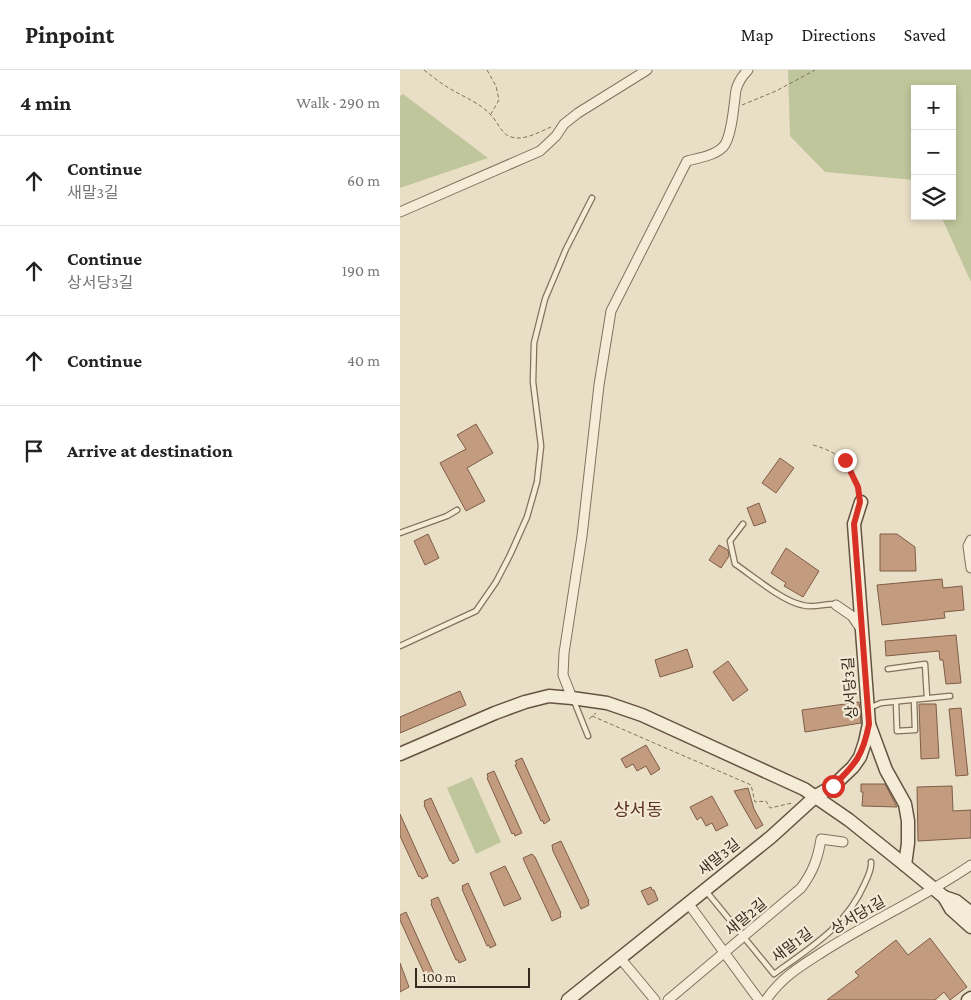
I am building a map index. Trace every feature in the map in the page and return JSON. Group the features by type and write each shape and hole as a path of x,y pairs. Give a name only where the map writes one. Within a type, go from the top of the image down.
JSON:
{"street":[{"path":"400,212 540,151 556,136 564,124 578,113 647,70"},
{"path":"572,698 563,675 564,653 582,536 599,385 611,311 687,161 709,155 723,147 728,139 736,89 748,70"},
{"name":"상서당3길","path":"860,502 854,524 869,724 884,765 905,804 908,820 908,843 905,865"},
{"path":"971,540 968,546 971,568"},
{"path":"836,605 852,616 862,631"},
{"path":"400,754 495,713 549,696 607,703 642,715 804,789 816,796 944,897 956,902 971,913"},
{"name":"새말3길","path":"573,998 771,837 816,796 839,780 860,757 869,724"},
{"name":"새말2길","path":"668,1000 801,888 811,875 821,839 842,842"},
{"name":"상서당1길","path":"766,1000 786,976 845,938 934,889 971,865"},
{"path":"944,897 951,909 971,927"},
{"path":"688,903 759,1000"},
{"path":"620,958 655,1000"}],"lane":[{"path":"400,646 476,611 496,582 527,517 537,482 541,446 533,382 534,343 545,299 566,249 592,198"},
{"path":"400,533 447,516 457,510"},
{"path":"742,524 730,541 736,564 790,601 812,607 832,603 836,605"},
{"path":"888,669 925,664 927,698"},
{"path":"868,708 881,703 950,696"},
{"path":"572,698 588,736"},
{"path":"896,702 897,731 915,730 914,700"},
{"name":"새말1길","path":"743,937 774,974 831,932 847,915 861,892 872,866 871,862"},
{"path":"705,890 743,937"}],"path":[{"path":"424,70 449,89 471,99 491,114 503,132 513,138 523,138 564,124"},
{"path":"487,70 496,86 499,100 491,114"},
{"path":"734,108 776,91 815,70"},
{"path":"813,445 830,450 845,460 858,487 860,502"},
{"path":"589,719 596,712"},
{"path":"592,716 751,785 755,802 766,801 770,808 792,803"}],"green space":[{"path":"788,70 971,70 971,282 943,220 956,220 956,85 911,85 911,180 825,172 790,136"},
{"path":"403,94 488,158 400,188 400,96"},
{"path":"472,777 501,842 476,854 447,788"}],"building":[{"path":"476,424 493,453 467,468 485,501 466,511 440,463 466,449 457,435"},
{"path":"780,458 794,468 776,493 762,483"},
{"path":"759,503 766,522 754,526 747,508"},
{"path":"428,534 439,558 425,565 414,541"},
{"path":"880,534 897,534 915,547 916,571 880,571"},
{"path":"719,545 728,550 729,556 721,568 709,560"},
{"path":"786,548 819,571 803,597 784,586 786,583 771,573"},
{"path":"942,579 943,588 962,586 964,610 944,612 945,618 882,625 877,585"},
{"path":"956,635 961,683 946,684 943,660 940,660 939,651 886,656 885,641"},
{"path":"687,649 693,667 660,677 655,660"},
{"path":"728,661 748,690 733,701 713,672"},
{"path":"460,691 466,705 400,733 400,717"},
{"path":"859,702 861,723 805,732 802,710"},
{"path":"919,704 936,704 939,758 921,759"},
{"path":"961,708 968,775 956,776 949,709"},
{"path":"646,745 660,769 651,775 646,766 637,771 633,764 626,768 621,759"},
{"path":"522,758 550,820 544,824 515,765 517,764 515,761"},
{"path":"494,771 522,833 515,836 514,833 512,834 487,778 487,774"},
{"path":"861,784 885,784 897,807 862,806 863,792 861,792"},
{"path":"952,786 953,811 971,810 971,838 918,841 917,787"},
{"path":"748,788 754,809 763,825 756,829 734,791"},
{"path":"712,796 728,825 716,831 712,823 706,826 701,817 697,820 690,807"},
{"path":"431,798 459,860 453,864 424,805 424,801"},
{"path":"400,814 428,876 422,879 419,877 400,836"},
{"path":"561,841 589,901 589,905 581,909 553,851 552,845"},
{"path":"532,854 561,913 561,917 552,921 523,858"},
{"path":"505,866 521,899 504,906 490,873"},
{"path":"468,883 496,945 490,948 489,945 487,946 462,889 462,886"},
{"path":"651,887 658,900 648,905 641,891"},
{"path":"438,897 466,960 459,963 431,904 431,900"},
{"path":"406,912 434,974 428,977 425,975 400,920 400,915"},
{"path":"930,938 967,987 950,1000 944,992 935,1000 827,1000 859,976 855,972 896,940 908,955"},
{"path":"400,963 409,987 400,992"}],"district":[{"name":"상서동","path":"638,810"}],"route":[{"path":"833,786 853,767 860,757 869,724 854,524 860,502 858,487 845,460"}]}
